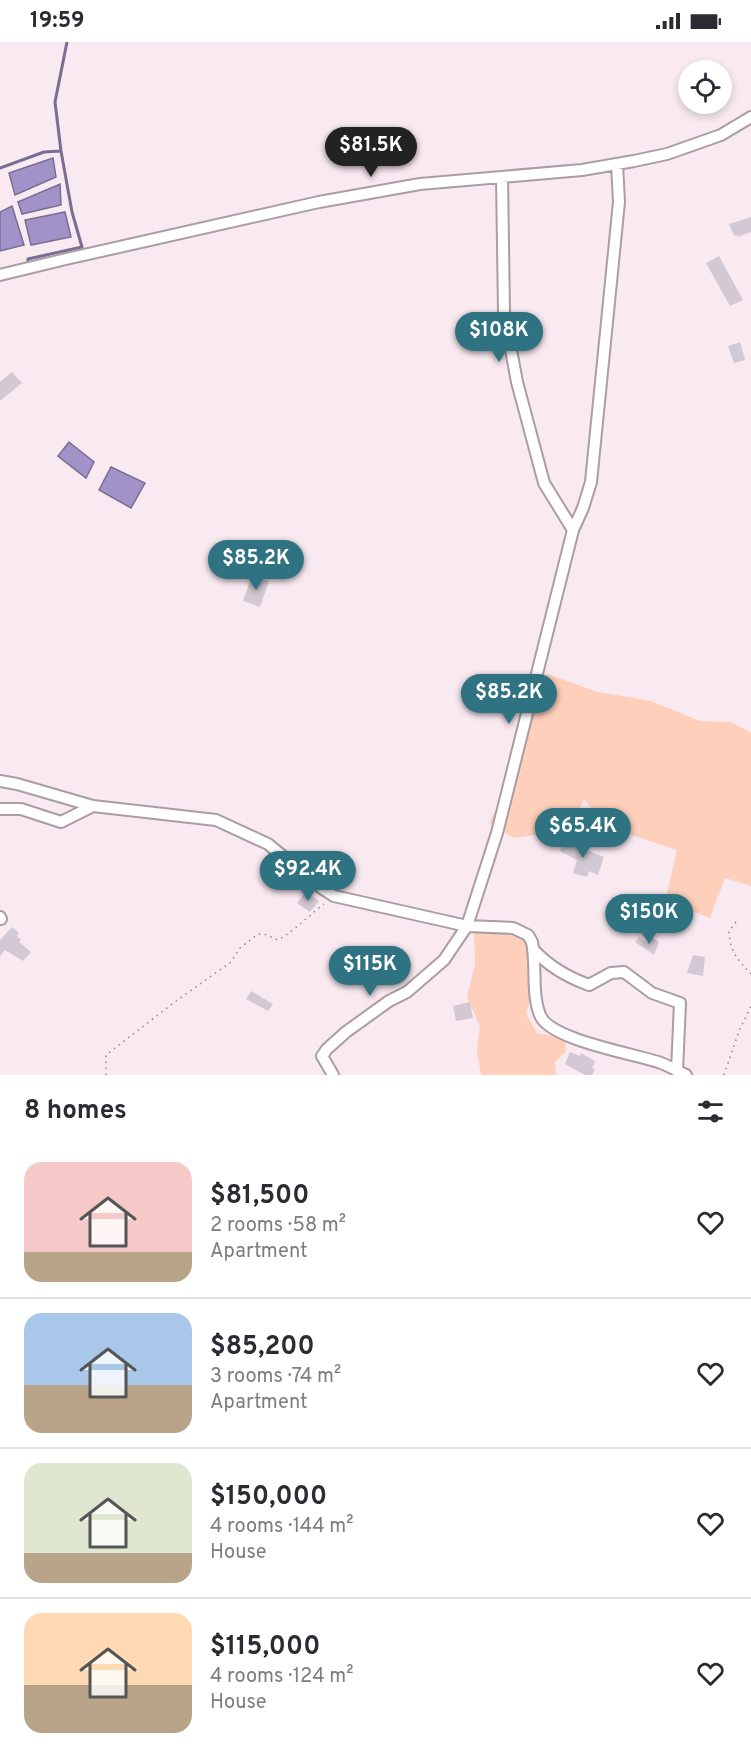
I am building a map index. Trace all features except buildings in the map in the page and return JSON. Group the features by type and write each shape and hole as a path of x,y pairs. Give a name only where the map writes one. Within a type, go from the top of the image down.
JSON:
{"street":[{"path":"0,275 319,201 420,184 582,170 656,156 721,135 751,117"},
{"path":"333,1075 322,1056 327,1049 389,1001 407,992 444,960 467,926 497,833 573,530 591,482 619,202 617,164"},
{"path":"502,177 504,312 517,382 544,483 573,530"},
{"path":"0,781 93,806 216,820 268,844 334,896 467,926 513,928 528,935 534,949 545,963 589,985 611,974 624,972 652,993 680,1004 681,1073 662,1064 611,1050 549,1027 541,1018 536,1002 534,949"},
{"path":"0,809 21,809 61,822 93,806"}],"path":[{"path":"106,1075 106,1055 176,1000 231,962 240,948 258,934 278,940 302,925 310,914 334,896"},
{"path":"736,922 729,931 730,946 751,974"},
{"path":"724,1075 739,1031 751,1005"}],"shaded area":[{"path":"53,158 56,177 15,195 9,173"},
{"path":"60,184 61,205 22,214 18,202"},
{"path":"12,206 24,245 0,251 0,212"},
{"path":"65,212 71,237 31,245 25,220"},
{"path":"69,442 94,462 86,478 58,456"},
{"path":"111,467 145,483 131,508 99,490"},
{"path":"547,674 598,692 651,701 700,721 731,722 751,733 751,886 725,878 710,918 665,901 677,850 610,828 584,800 576,816 548,833 514,838 489,823 518,768 535,678"},
{"path":"474,928 512,933 531,946 533,990 526,1014 537,1033 565,1038 566,1051 555,1062 556,1075 481,1075 477,1050 480,1026 467,997 475,964"}],"waterway":[{"path":"28,264 28,259 82,247 72,212 55,102 67,42"},
{"path":"0,168 44,152 61,151"}]}
